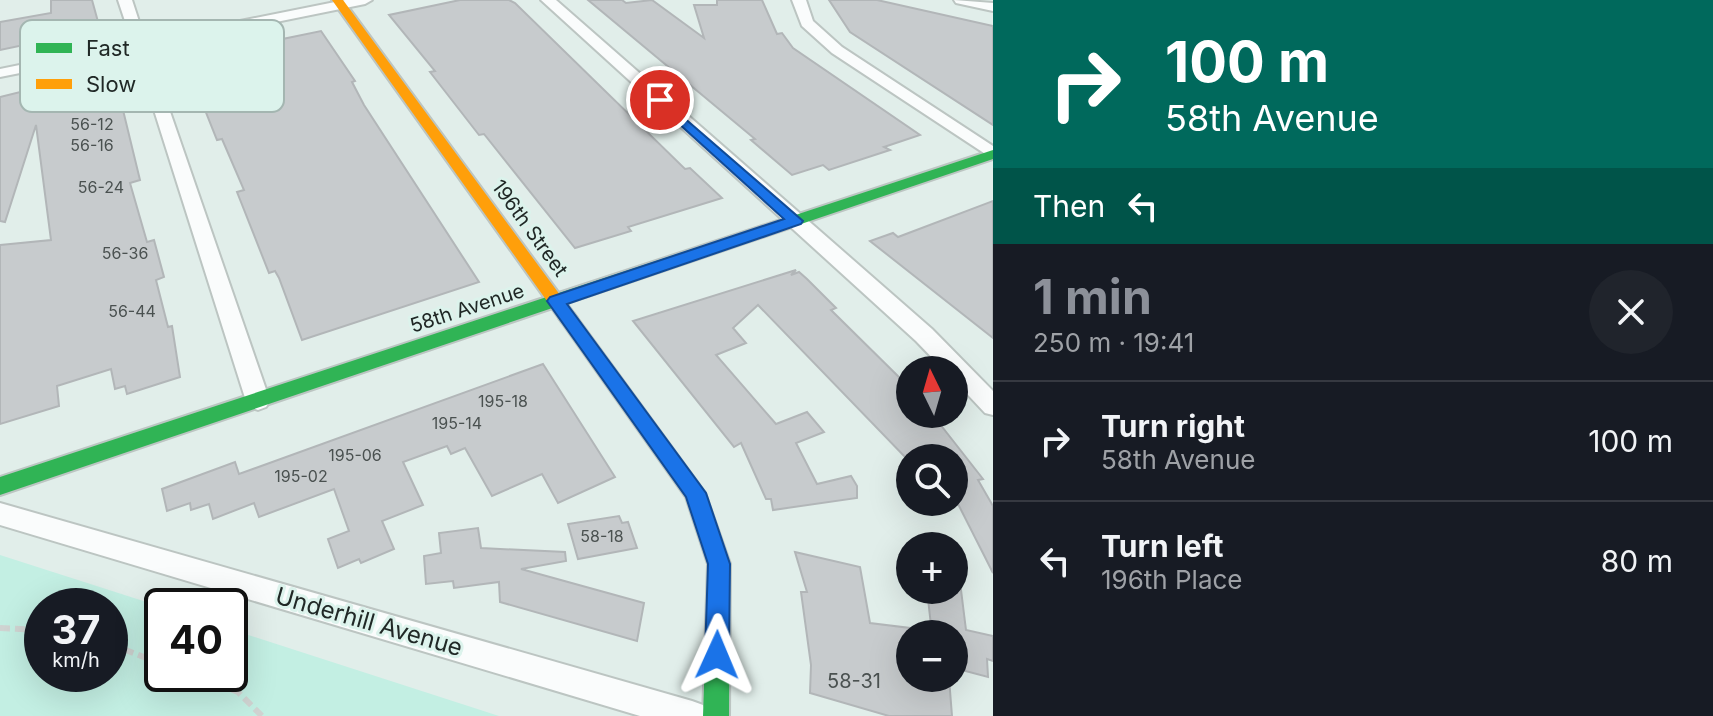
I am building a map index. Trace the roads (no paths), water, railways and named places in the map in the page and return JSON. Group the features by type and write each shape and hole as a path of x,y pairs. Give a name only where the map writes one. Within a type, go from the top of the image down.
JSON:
{"street":[{"path":"125,0 132,20"},
{"path":"256,20 339,2 365,0"},
{"path":"548,0 924,335 993,406"},
{"path":"799,0 807,23 837,50 993,154"},
{"path":"961,0 993,7"},
{"name":"196th Street","path":"339,2 695,493 719,564 716,716"},
{"path":"0,73 20,69"},
{"path":"162,112 258,401"},
{"name":"58th Avenue","path":"0,486 993,154"},
{"name":"Underhill Avenue","path":"0,514 692,716"}]}
